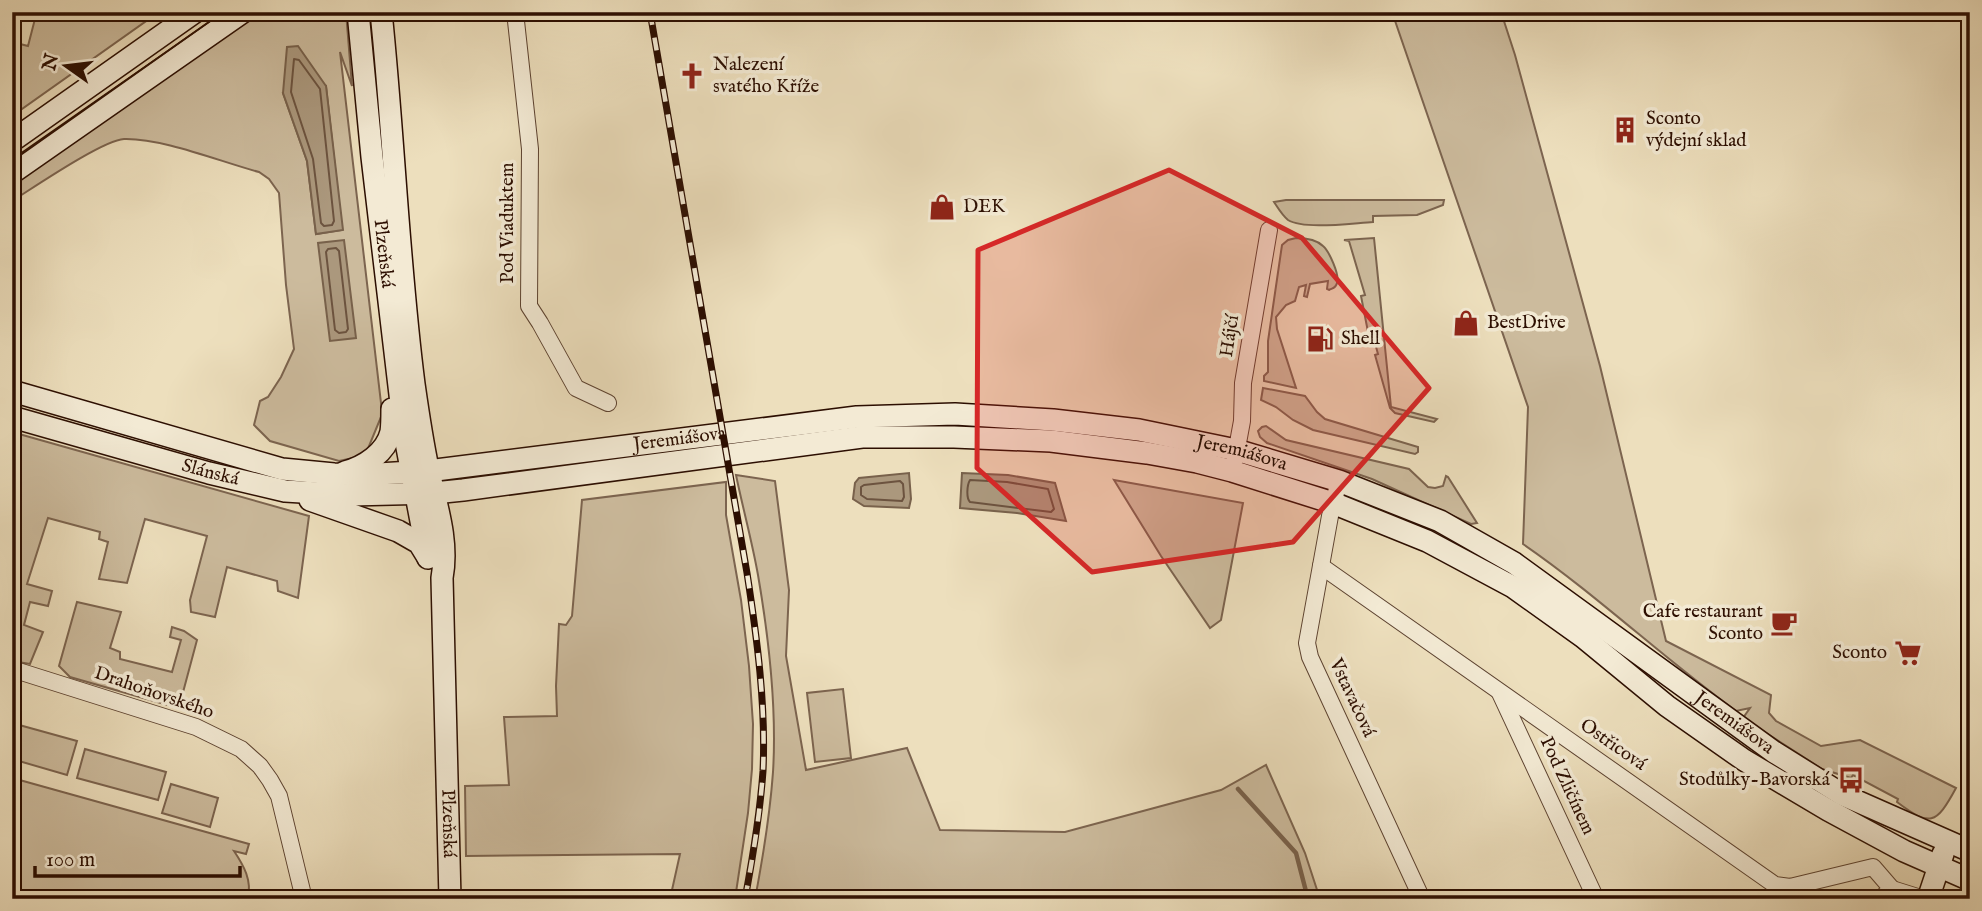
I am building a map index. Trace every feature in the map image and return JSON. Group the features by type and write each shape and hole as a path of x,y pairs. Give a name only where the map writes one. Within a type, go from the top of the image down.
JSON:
{"main road":[{"path":"12,173 243,12"},
{"name":"Plzeňská","path":"358,12 405,437 420,471"},
{"name":"Plzeňská","path":"381,12 420,471 445,560 442,578 450,899"},
{"path":"12,141 181,16"},
{"path":"334,474 352,470 372,459 390,436 394,348"},
{"name":"Slánská","path":"12,391 282,469 362,475 420,471"},
{"name":"Jeremiášova","path":"420,471 857,417 955,414 1053,420 1139,430 1236,450 1339,481 1440,521 1514,563 1759,743 1843,795 1970,851"},
{"name":"Slánská","path":"12,417 209,473 285,491 351,495 425,493"},
{"name":"Jeremiášova","path":"425,493 862,438 954,437 1051,441 1197,462 1333,503 1427,541 1513,587 1667,705 1744,760 1828,810 1970,880"},
{"path":"285,491 398,531 419,543 428,558"},
{"name":"Plzeňská","path":"425,493 428,558 442,578"},
{"path":"1926,899 1947,843"}],"street":[{"name":"Pod Viaduktem","path":"515,12 530,149 529,306 576,388 608,403"},
{"path":"181,16 191,48"},
{"name":"Hájčí","path":"1232,471 1242,421 1243,383 1269,230"},
{"name":"Vstavačová","path":"1339,481 1307,643 1310,657 1422,899"},
{"name":"Ostřicová","path":"1321,566 1775,885 1790,887 1873,867 1886,894"},
{"name":"Drahoňovského","path":"12,669 197,727 241,749 260,766 279,796 304,899"},
{"name":"Pod Zličínem","path":"1499,691 1596,899"},
{"path":"1886,894 1926,899"}],"highlighted area":[{"path":"1169,170 1302,238 1429,388 1293,542 1092,572 977,468 978,250"}],"shaded area":[{"path":"27,12 78,12 90,15 91,12 152,12 149,19 12,116 12,45 16,43 28,46 36,15"},
{"path":"261,12 346,12 352,86 340,52 381,403 381,417 367,451 339,461 270,441 254,425 260,401 268,397 294,349 279,193 269,179 259,172 174,146 124,139 101,147 12,201 12,181","holes":["326,86 342,230 316,234 307,161 283,93"]},
{"path":"1392,12 1501,12 1600,366 1666,641 1771,695 1769,713 1776,721 1821,746 1860,740 1956,788 1937,815 1931,818 1917,816 1897,802 1898,799 1853,775 1851,778 1822,769 1743,718 1750,708 1736,711 1523,544 1528,407"},
{"path":"1444,200 1443,205 1417,215 1373,216 1373,222 1305,225 1288,220 1274,202"},
{"path":"1296,238 1311,239 1323,246 1338,279 1336,286 1329,290 1328,281 1310,284 1307,297 1304,296 1306,285 1299,287 1295,301 1286,305 1276,317 1277,329 1296,388 1264,381 1264,376 1268,372 1268,341 1282,245"},
{"path":"1374,238 1391,407 1437,419 1434,422 1395,413 1390,408 1375,355 1378,354 1373,336 1369,337 1361,296 1365,295 1349,241 1344,240"},
{"path":"1263,388 1305,396 1325,419 1418,447 1418,452 1415,454 1313,430 1261,400"},
{"path":"1266,426 1286,440 1409,469 1428,487 1443,486 1446,476 1477,523 1471,524 1372,479 1267,443 1258,431"},
{"path":"12,432 309,516 298,598 278,591 277,581 227,567 215,617 191,612 190,600 207,536 145,519 127,583 99,579 108,542 99,539 100,532 48,518 27,584 52,591 48,606 30,602 24,625 43,632 30,664 12,661"},
{"path":"736,475 775,481 789,590 786,656 806,770 907,748 940,830 1065,832 1221,790 1266,765 1305,853 1320,899 755,899 772,788 773,698 758,575"},
{"path":"1114,480 1243,503 1221,620 1210,628 1161,556"},
{"path":"726,482 726,515 741,600 753,724 748,813 735,899 670,899 680,854 466,856 465,786 509,785 504,717 557,716 559,624 566,625 572,616 582,500"},
{"path":"77,602 121,612 110,648 120,652 120,659 172,672 181,640 170,637 172,627 197,640 178,703 171,706 70,677 59,666"},
{"path":"843,689 851,758 815,762 807,693"},
{"path":"12,723 77,741 67,775 12,759"},
{"path":"85,749 166,772 158,800 77,778"},
{"path":"16,779 249,844 246,854 234,851 246,874 248,899 12,899 12,793 19,790 13,788"},
{"path":"171,784 218,798 210,827 162,813"}],"water":[{"path":"298,46 326,86 343,230 316,234 307,161 283,93 287,47"},
{"path":"344,240 356,338 330,341 318,243"},
{"path":"909,473 909,508 864,506 853,499 855,483 859,478"},
{"path":"962,473 1008,475 1055,483 1066,521 960,508"}],"waterway":[{"path":"1238,789 1296,853 1308,899"}],"tram line":[{"path":"12,161 223,12"}],"railway":[{"path":"650,12 747,573 757,647 762,696 763,771 745,899"}],"place":[{"name":"Nalezení svatého Kříže","path":"692,76"},
{"name":"Sconto výdejní sklad","path":"1625,130"},
{"name":"DEK","path":"942,207"},
{"name":"BestDrive","path":"1466,323"},
{"name":"Shell","path":"1320,339"},
{"name":"Cafe restaurant Sconto","path":"1784,623"},
{"name":"Sconto","path":"1908,653"},
{"name":"Stodůlky-Bavorská","path":"1851,780"}]}
